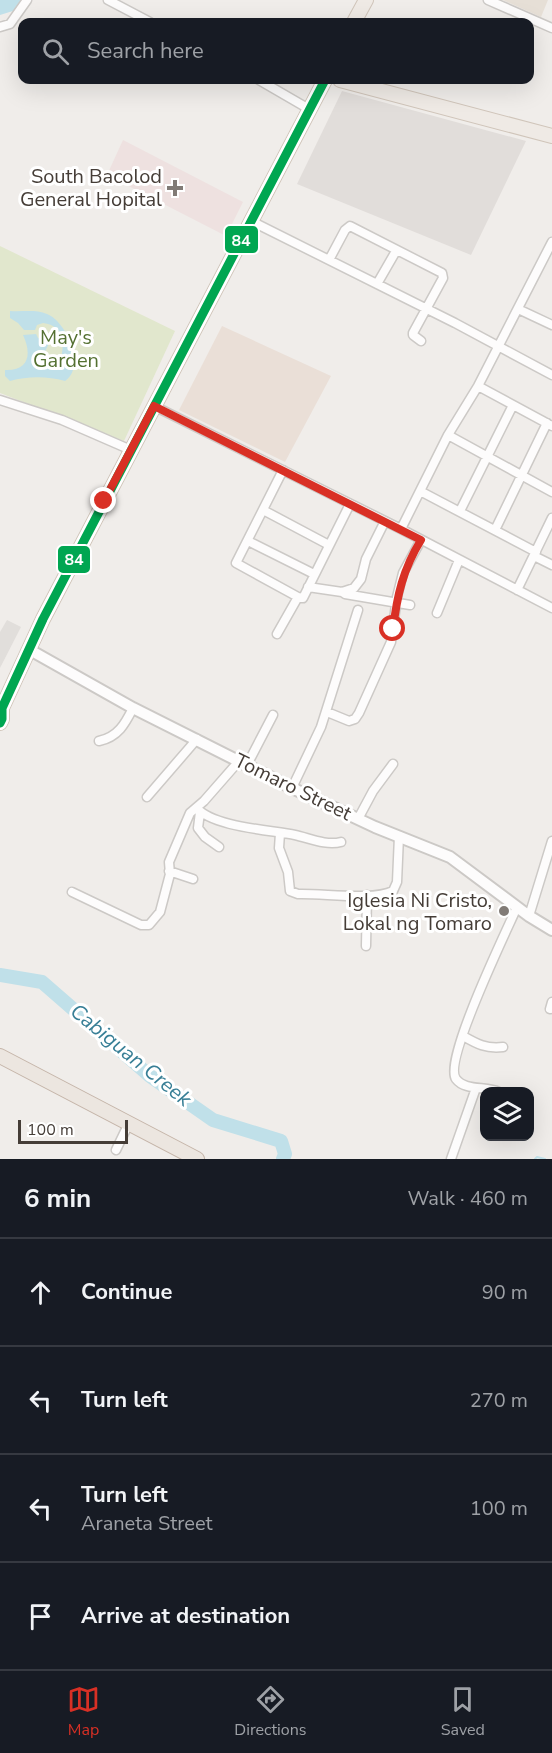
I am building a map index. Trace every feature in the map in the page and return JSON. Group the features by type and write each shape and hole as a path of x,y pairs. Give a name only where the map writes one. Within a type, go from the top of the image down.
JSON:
{"highway":[{"path":"0,1056 185,1159"},
{"path":"0,1063 197,1159"}],"main road":[{"path":"356,18 366,0"},
{"path":"0,723 1,709 43,619 323,84"},
{"path":"355,84 552,136"}],"street":[{"path":"0,27 10,24 27,0"},
{"path":"108,0 142,18"},
{"path":"488,0 529,18"},
{"path":"534,20 552,28"},
{"path":"266,84 309,109"},
{"path":"251,220 552,375"},
{"path":"329,260 348,226 444,274 413,333 421,341"},
{"path":"401,529 448,435 478,386 552,244"},
{"path":"377,284 396,251"},
{"path":"518,309 552,325"},
{"path":"478,386 550,425 495,530"},
{"path":"0,400 62,420 131,450"},
{"path":"460,511 513,405"},
{"path":"154,406 401,529 552,608"},
{"path":"448,435 552,492"},
{"path":"283,470 236,563 298,597 303,598 350,504"},
{"path":"420,490 495,530 552,565"},
{"path":"263,510 329,545"},
{"path":"517,590 552,518"},
{"path":"342,592 354,588 361,579 366,559 385,521"},
{"path":"327,712 345,720 355,719 391,642 403,573 421,540"},
{"path":"248,541 314,574"},
{"path":"437,612 459,560"},
{"path":"308,587 410,605"},
{"path":"277,634 298,597"},
{"path":"292,788 327,712 358,610"},
{"name":"Tomaro Street","path":"30,650 133,708 292,788 358,819 450,857 529,916 552,930"},
{"path":"99,741 119,731 133,708"},
{"path":"72,892 146,926 156,919 160,912 170,871 169,862 189,813 198,810 243,763 273,715"},
{"path":"147,798 197,739"},
{"path":"358,819 373,791 393,764"},
{"path":"198,810 224,821 327,843 341,842"},
{"path":"198,810 198,828 205,837 219,847"},
{"path":"280,833 279,848 288,872 290,891 293,893 367,895 387,894 393,891 397,882 399,836"},
{"path":"529,916 552,842"},
{"path":"170,871 193,879"},
{"path":"366,946 367,895"},
{"path":"480,1088 457,1080 454,1075 457,1049 481,987 517,907"},
{"path":"463,1036 481,1046 503,1047"},
{"path":"451,1159 476,1088"},
{"path":"116,1150 128,1126"}],"shaded area":[{"path":"503,0 548,0 541,17"},
{"path":"342,91 526,141 471,255 297,184"},
{"name":"South Bacolod General Hopital","path":"123,140 243,202 226,236 107,175"},
{"path":"222,326 331,376 285,462 179,410"},
{"path":"7,620 21,627 0,668 0,632"}],"green space":[{"name":"May's Garden","path":"0,246 175,331 124,441 0,393"}],"water":[{"path":"0,0 21,0 16,10 0,15"},
{"path":"10,311 43,312 61,326 67,335 74,356 74,366 65,381 38,377 10,381 5,376 5,370 19,368 26,360 28,355 23,335 36,334 38,338 50,341 43,356 50,362 60,362 63,349 62,337 56,328 43,323 37,325 35,330 24,330 10,318"}],"waterway":[{"name":"Cabiguan Creek","path":"0,975 42,982 150,1076 213,1120 281,1141 285,1154 283,1159"},
{"name":"Cabiguan Creek","path":"535,1159 537,1157 545,1159"}],"transit line":[{"name":"84","path":"0,723 2,708 43,619 323,84"}],"place":[{"name":"South Bacolod General Hopital","path":"175,188"},
{"name":"Iglesia Ni Cristo, Lokal ng Tomaro","path":"504,911"}],"route":[{"path":"104,501 154,406 421,540 403,573 393,629"}]}
